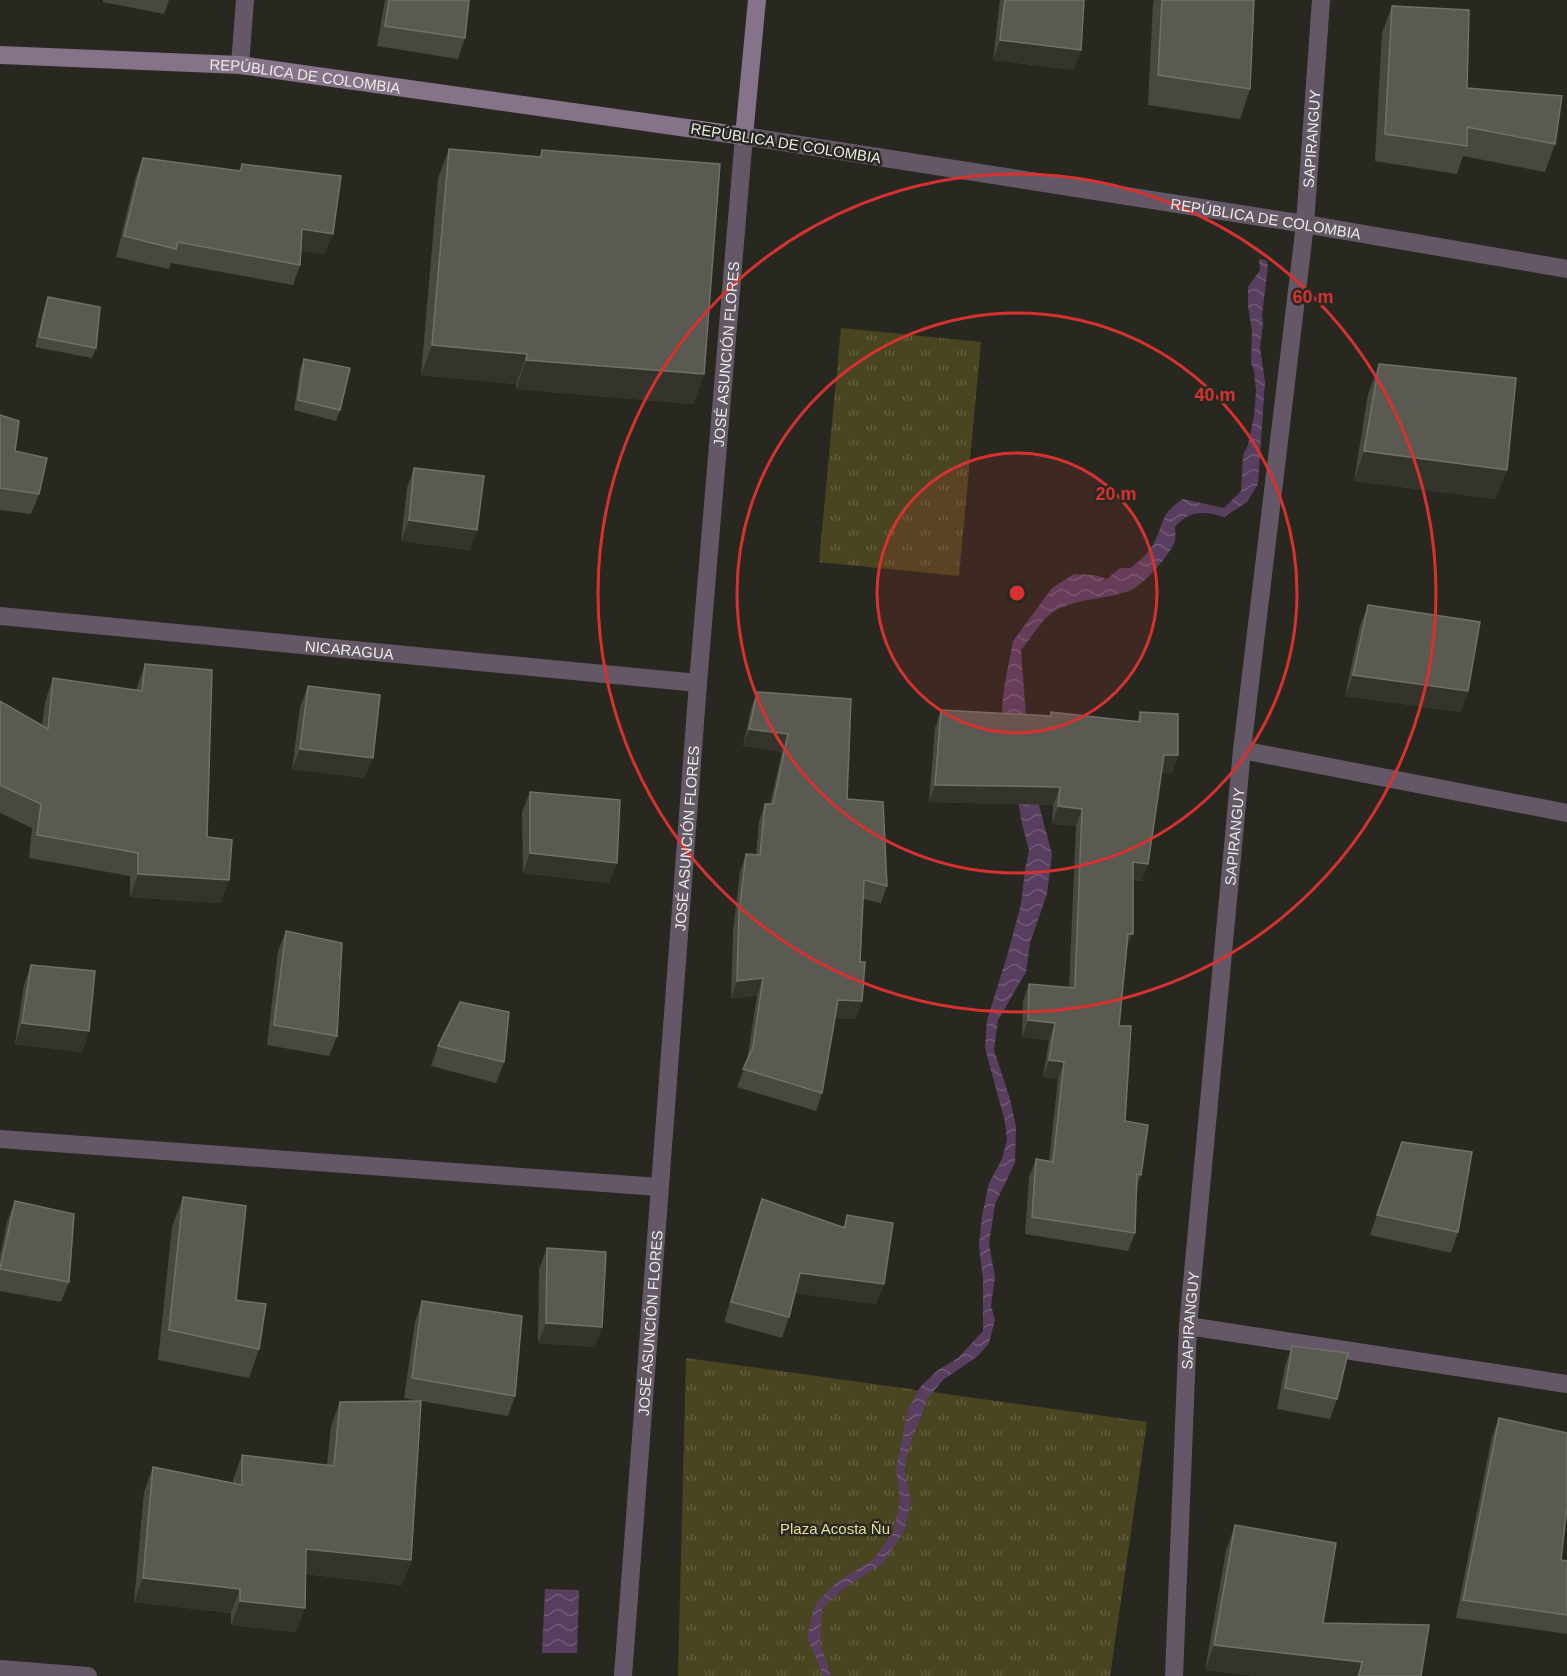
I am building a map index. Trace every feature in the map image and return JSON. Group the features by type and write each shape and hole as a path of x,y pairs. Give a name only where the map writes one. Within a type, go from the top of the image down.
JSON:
{"street":[{"path":"240,65 244,0"},
{"name":"JOSÉ ASUNCIÓN FLORES","path":"623,1676 698,683 757,0"},
{"name":"SAPIRANGUY","path":"1174,1676 1188,1326 1242,750 1305,224 1321,0"},
{"name":"REPÚBLICA DE COLOMBIA","path":"0,55 240,65 744,136 1305,224 1567,269"},
{"name":"NICARAGUA","path":"0,616 698,683"},
{"path":"1242,750 1567,813"},
{"path":"0,1138 659,1187"},
{"path":"1188,1326 1567,1384"},
{"path":"0,1669 88,1676"}],"green space":[{"path":"841,328 981,342 959,576 819,562"},
{"name":"Plaza Acosta Ñu","path":"686,1358 1147,1422 1110,1676 678,1676"}],"water":[{"path":"1259,259 1266,260 1268,266 1260,347 1265,382 1258,484 1247,502 1224,517 1197,513 1180,521 1175,527 1175,541 1168,554 1135,588 1121,594 1058,609 1043,622 1021,650 1030,771 1052,854 1047,894 1030,943 1026,972 998,1020 994,1050 1010,1099 1016,1127 1015,1163 995,1204 989,1244 995,1277 991,1306 995,1320 989,1343 978,1356 943,1380 928,1398 912,1439 904,1469 911,1501 904,1532 883,1563 840,1591 822,1609 820,1642 831,1676 823,1676 807,1636 816,1603 837,1582 874,1559 894,1530 900,1501 896,1469 908,1410 920,1387 938,1370 958,1358 983,1331 983,1280 979,1246 982,1216 989,1183 1002,1159 1007,1140 1005,1122 985,1048 987,1020 1021,904 1029,850 1022,824 1002,708 1013,641 1052,588 1074,574 1094,575 1107,579 1120,568 1131,568 1152,547 1170,509 1183,499 1224,508 1241,491 1243,455 1248,445 1254,416 1256,391 1251,363 1252,331 1248,287 1260,270"},
{"path":"545,1589 579,1590 577,1653 542,1653"}],"building":[{"path":"389,0 469,0 465,38 385,26"},
{"path":"1005,0 1084,0 1081,50 1000,40"},
{"path":"1162,0 1254,0 1250,89 1158,75"},
{"path":"1392,6 1469,10 1467,88 1562,96 1555,144 1467,127 1467,146 1385,134"},
{"path":"449,149 541,157 542,150 720,164 704,374 526,360 527,354 432,345"},
{"path":"143,158 241,171 242,164 341,176 333,234 302,229 300,265 178,242 176,249 124,236"},
{"path":"48,297 100,307 96,348 39,337"},
{"path":"304,359 350,368 340,410 298,400"},
{"path":"1379,364 1516,378 1507,470 1364,451"},
{"path":"0,415 19,421 15,451 47,458 39,494 0,488"},
{"path":"414,468 484,476 477,530 409,520"},
{"path":"1368,605 1480,622 1468,691 1353,675"},
{"path":"145,664 212,670 207,837 232,840 229,880 138,874 138,853 37,835 41,804 0,785 0,701 48,729 53,678 142,691"},
{"path":"308,686 380,695 373,758 300,749"},
{"path":"757,692 851,699 847,799 883,802 887,886 864,880 860,962 865,962 862,1001 838,1000 822,1093 743,1069 753,1047 763,978 737,981 739,913 746,854 760,855 765,804 773,804 788,734 749,729"},
{"path":"941,710 1051,716 1051,712 1140,722 1140,712 1178,714 1178,755 1164,755 1148,864 1133,862 1133,934 1128,934 1119,1026 1131,1026 1125,1121 1148,1125 1141,1175 1137,1174 1135,1233 1032,1217 1036,1159 1053,1162 1064,1062 1049,1060 1055,1023 1028,1020 1029,984 1075,988 1082,809 1058,806 1060,787 935,785"},
{"path":"530,792 620,800 617,863 530,853"},
{"path":"286,931 342,943 337,1036 274,1025"},
{"path":"31,965 95,971 89,1031 22,1023"},
{"path":"460,1002 509,1012 504,1062 438,1046"},
{"path":"1402,1142 1472,1152 1458,1232 1377,1215"},
{"path":"183,1197 246,1206 236,1300 266,1304 259,1349 169,1330"},
{"path":"762,1199 845,1228 847,1215 893,1223 884,1284 800,1273 789,1317 731,1302"},
{"path":"15,1201 74,1214 69,1282 0,1269"},
{"path":"547,1248 606,1252 602,1327 546,1323"},
{"path":"422,1301 522,1316 515,1396 412,1378"},
{"path":"1292,1346 1348,1353 1337,1399 1285,1388"},
{"path":"421,1401 411,1560 306,1549 305,1608 240,1601 240,1589 143,1578 153,1467 242,1485 242,1455 334,1466 340,1402"},
{"path":"1499,1418 1567,1433 1567,1506 1561,1560 1567,1561 1567,1615 1463,1600"},
{"path":"1235,1525 1336,1543 1323,1623 1429,1625 1421,1676 1359,1676 1362,1662 1214,1645"}]}
